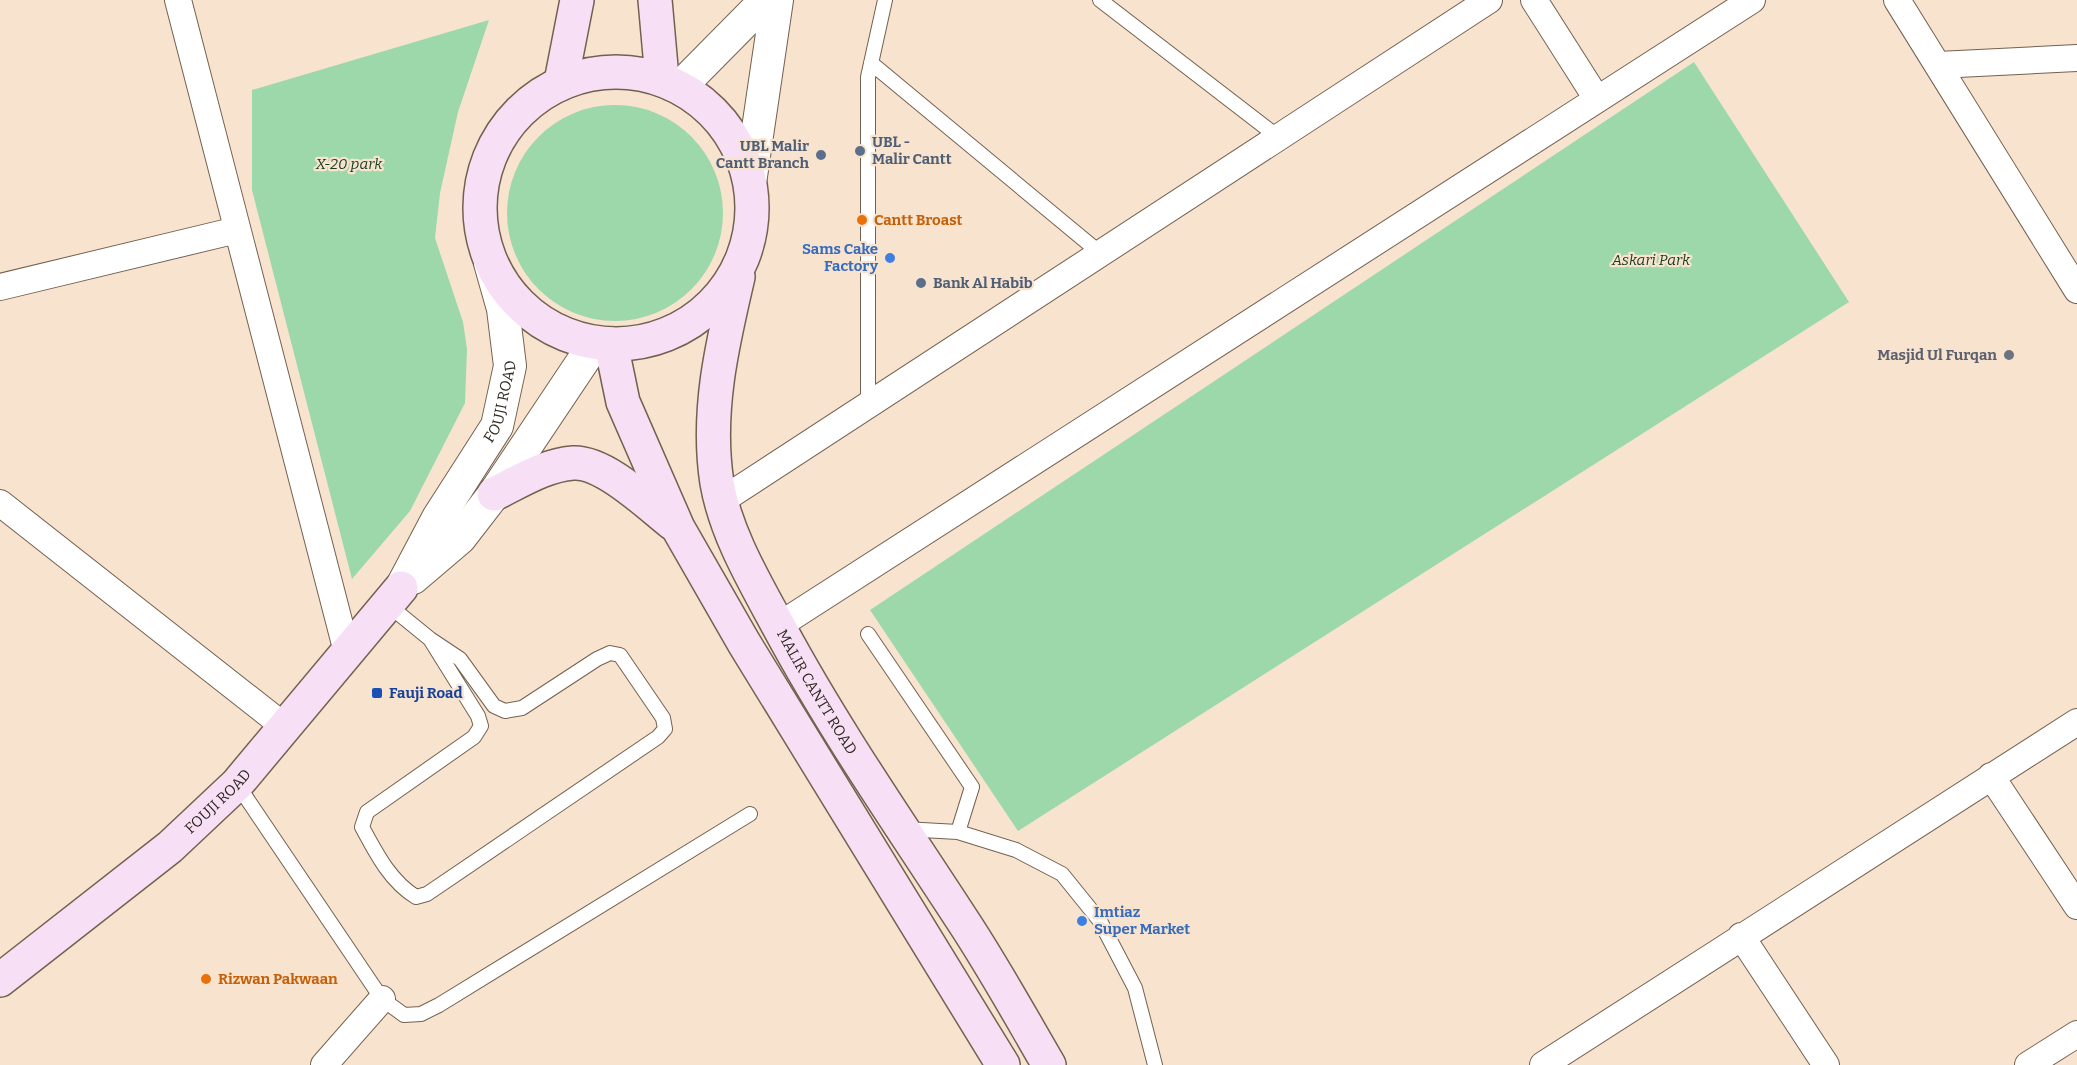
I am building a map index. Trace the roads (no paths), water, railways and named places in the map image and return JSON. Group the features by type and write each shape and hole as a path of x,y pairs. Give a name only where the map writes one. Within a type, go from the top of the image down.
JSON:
{"main road":[{"path":"561,82 577,0"},
{"path":"655,0 671,83 617,71 594,72 561,82 516,113 487,158 478,211 490,263 507,292 532,317 562,334 603,343 646,341 679,328 707,308 738,277"},
{"name":"MALIR CANTT ROAD","path":"671,83 693,94 719,117 739,148 750,183 752,218 718,360 715,408 717,481 721,501 747,566 819,702 965,923 1049,1065"},
{"path":"603,343 623,402 678,528 750,653 1003,1065"},
{"path":"495,494 544,470 575,463 608,474 678,528"},
{"name":"FOUJI ROAD","path":"0,980 170,847 237,784 394,596"}],"street":[{"path":"178,0 347,652"},
{"path":"671,83 766,0"},
{"path":"750,183 777,0"},
{"path":"721,501 1489,0"},
{"path":"1534,0 1597,99"},
{"path":"778,626 1752,0"},
{"path":"1897,0 2077,290"},
{"path":"1938,65 2077,58"},
{"path":"0,287 237,230"},
{"name":"FOUJI ROAD","path":"394,596 438,518 497,426 510,366 503,309 490,263"},
{"name":"FOUJI ROAD","path":"394,596 460,538 495,494 603,343"},
{"path":"0,503 285,727"},
{"path":"1543,1065 2077,722"},
{"path":"1991,776 2077,906"},
{"path":"1741,936 1826,1065"},
{"path":"324,1065 382,999"},
{"path":"2028,1065 2077,1034"}],"lane":[{"path":"868,403 868,77 885,0"},
{"path":"1100,0 1278,137"},
{"path":"871,63 1100,252"},
{"path":"394,596 430,639 482,726 474,737 368,812 362,827 400,887 416,897 427,894 658,737 665,729 663,718 620,655 610,653 597,659 522,708 505,711 494,706 460,660 430,639"},
{"path":"868,634 972,787 958,832"},
{"path":"237,784 382,999 404,1015 421,1014 439,1005 750,814"},
{"path":"903,829 958,832 1016,850 1062,874 1100,921 1135,988 1155,1065"}],"place":[{"name":"UBL - Malir Cantt","path":"860,151"},
{"name":"UBL Malir Cantt Branch","path":"821,155"},
{"name":"Cantt Broast","path":"862,220"},
{"name":"Sams Cake Factory","path":"890,258"},
{"name":"Bank Al Habib","path":"921,283"},
{"name":"Masjid Ul Furqan","path":"2009,355"},
{"name":"Fauji Road","path":"377,693"},
{"name":"Imtiaz Super Market","path":"1082,921"},
{"name":"Rizwan Pakwaan","path":"206,979"}],"park label":[{"name":"X-20 park","path":"349,164"},
{"name":"Askari Park","path":"1651,260"}]}
